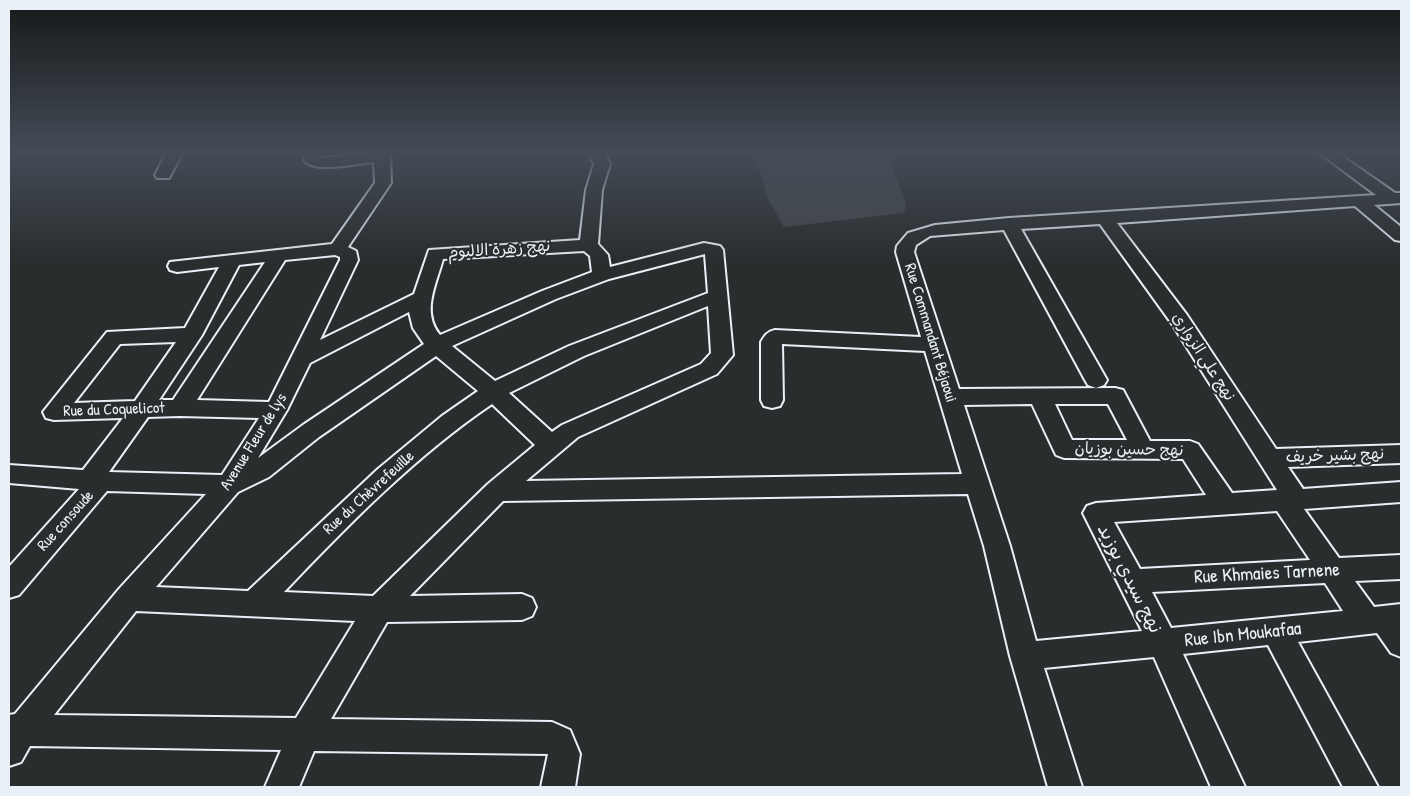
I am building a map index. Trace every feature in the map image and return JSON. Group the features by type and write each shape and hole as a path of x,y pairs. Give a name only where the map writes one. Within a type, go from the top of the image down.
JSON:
{"street":[{"path":"177,266 338,249 379,189"},
{"path":"594,189 589,246 598,255 602,275"},
{"path":"1383,189 1396,198"},
{"name":"Rue Commandant Béjaoui","path":"1065,787 1025,656 997,546 932,344 905,252 909,241 926,231 1009,223 1105,219 1396,198"},
{"path":"1358,200 1401,236"},
{"name":"نهج علي الزواري","path":"1105,219 1180,320 1268,458 1290,500 1333,570 1384,619 1401,643"},
{"path":"1009,223 1096,380"},
{"name":"نهج زهرة الاليوم","path":"423,297 435,254 567,245 589,246"},
{"path":"95,481 229,485 260,470 311,431 437,345 549,295 602,275 704,248 714,250 722,355 718,362 696,376 578,428 551,444 497,491 379,609 305,734 282,787"},
{"name":"Avenue Fleur de lys","path":"13,737 130,598 229,485 276,410 349,260 350,255 338,249"},
{"name":"Rue du Coquelicot","path":"180,408 280,254"},
{"path":"95,481 192,335 233,259"},
{"name":"Rue du Chèvrefeuille","path":"254,604 320,537 389,473 430,438 493,392 550,362 718,296"},
{"path":"423,297 419,313 423,328 437,345 551,444"},
{"path":"302,358 423,297"},
{"name":"Rue du Coquelicot","path":"192,335 114,337 54,412 180,408 276,410"},
{"path":"772,400 770,342 775,336 932,344"},
{"path":"949,398 1115,396 1142,449"},
{"name":"نهج حسين بوزيان","path":"1040,397 1064,449 1190,450 1225,504"},
{"name":"نهج بشير خريف","path":"1268,458 1401,454"},
{"name":"Rue consoude","path":"9,474 95,481"},
{"name":"Rue consoude","path":"9,586 95,481"},
{"path":"497,491 977,484"},
{"name":"نهج سيدي بوزيد","path":"1228,787 1189,697 1161,643 1133,581 1096,513 1401,492"},
{"name":"Rue Khmaies Tarnene","path":"1133,581 1401,567"},
{"path":"130,598 379,609 522,608"},
{"name":"Rue Ibn Moukafaa","path":"1025,656 1277,633 1384,619"},
{"path":"1277,633 1361,787"},
{"path":"13,737 305,734 552,738 559,741 564,754 558,787"}],"shaded area":[{"path":"765,189 901,189 906,204 904,213 784,227 768,199"}]}
